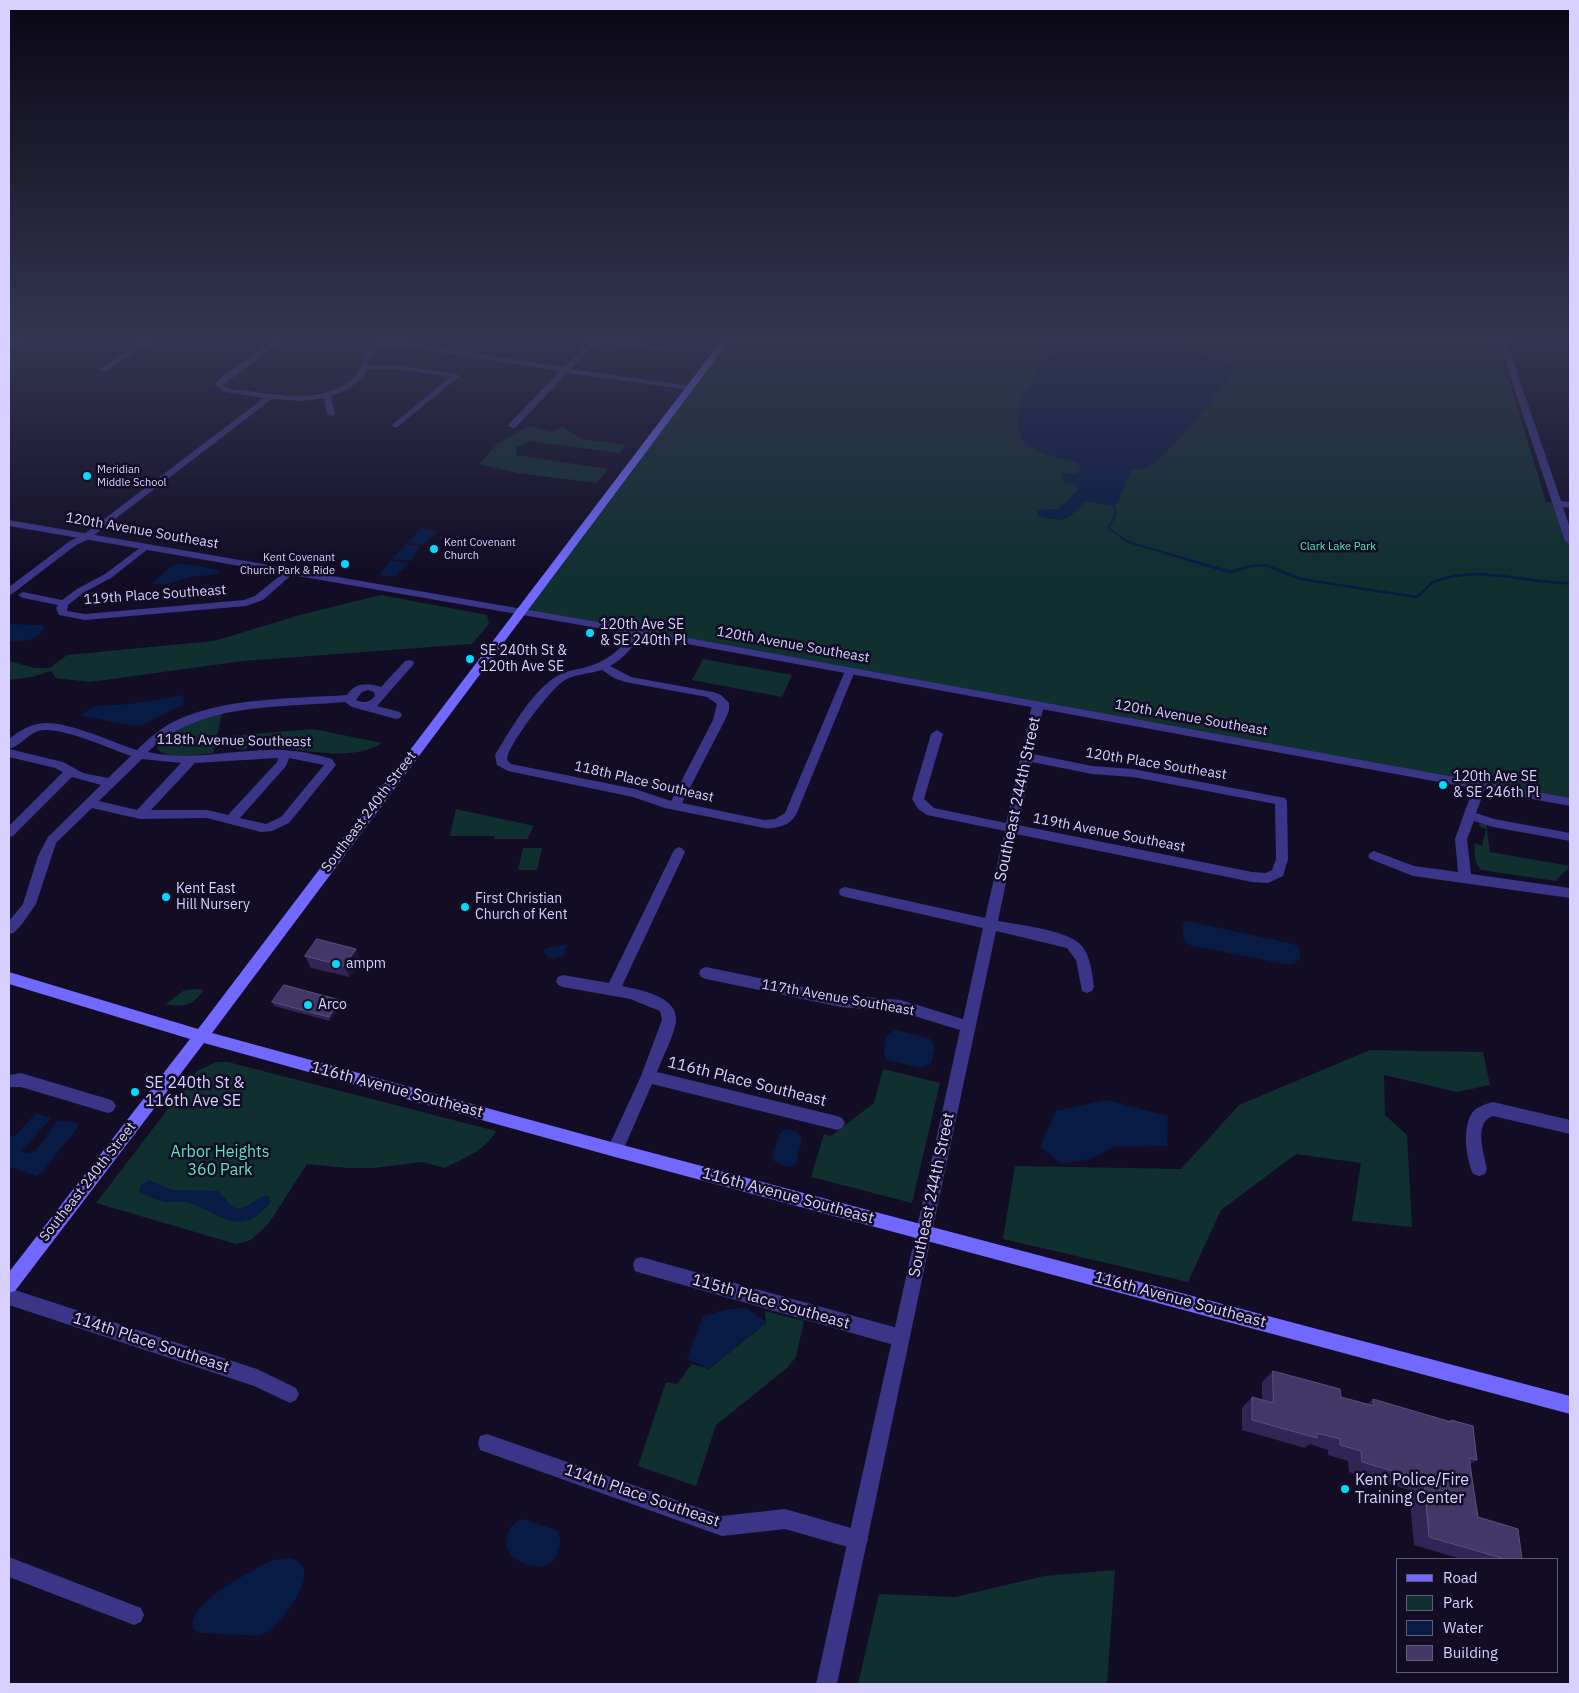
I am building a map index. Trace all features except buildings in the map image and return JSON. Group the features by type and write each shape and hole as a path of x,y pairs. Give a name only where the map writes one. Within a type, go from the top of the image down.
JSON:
{"main road":[{"name":"Southeast 240th Street","path":"9,1285 201,1036 669,416"},
{"name":"116th Avenue Southeast","path":"9,978 201,1036 615,1150 1570,1405"}],"street":[{"path":"9,592 73,543 86,537 245,416"},
{"path":"396,426 408,416"},
{"path":"512,426 521,416"},
{"path":"1528,416 1570,541"},
{"path":"1557,503 1570,505"},
{"name":"120th Avenue Southeast","path":"9,523 638,632 1570,802"},
{"path":"64,603 80,591 108,576 145,548"},
{"name":"119th Place Southeast","path":"22,595 64,603 61,608 63,613 85,616 246,603 259,598 291,572"},
{"path":"638,632 626,650 603,666 618,676 629,680 709,694 723,703 723,710 719,720 674,806"},
{"path":"365,706 377,701 381,693 390,686 410,663"},
{"name":"118th Place Southeast","path":"603,666 565,675 548,686 501,755 501,762 508,767 635,793 654,802 764,824 781,822 790,815 850,671"},
{"path":"350,698 354,692 363,688 372,687 381,693"},
{"path":"350,698 352,704 396,715"},
{"path":"9,929 30,903 45,850 52,840 140,754 169,730 204,714 231,708 350,698"},
{"name":"Southeast 244th Street","path":"826,1684 1038,705"},
{"name":"118th Avenue Southeast","path":"9,746 24,733 43,726 83,733 140,754 165,759 284,755 318,758 328,762 330,765 285,820 276,825 261,828 232,820"},
{"name":"119th Avenue Southeast","path":"937,734 918,799 922,806 931,812 1252,877 1268,878 1278,873"},
{"path":"9,753 58,765 80,776 110,783"},
{"path":"90,803 140,815 207,814 232,820 282,763 284,755"},
{"name":"120th Place Southeast","path":"1027,757 1092,770 1133,773 1281,801 1282,859 1278,873"},
{"path":"140,815 192,759"},
{"path":"9,833 71,771"},
{"path":"1465,878 1461,839 1480,786"},
{"path":"1469,815 1493,823 1570,838"},
{"path":"613,990 680,852"},
{"path":"1374,856 1413,871 1570,893"},
{"path":"845,892 1058,939 1078,948 1083,959 1086,987"},
{"path":"9,911 23,914"},
{"name":"117th Avenue Southeast","path":"706,973 841,1001 901,1006 968,1026"},
{"path":"563,982 613,990 654,1001 666,1008 669,1020 648,1076 615,1150"},
{"name":"116th Place Southeast","path":"648,1076 837,1123"},
{"path":"9,1080 21,1080 108,1106"},
{"path":"1479,1169 1474,1128 1477,1117 1482,1112 1493,1109 1570,1128"},
{"name":"115th Place Southeast","path":"641,1266 901,1338"},
{"name":"114th Place Southeast","path":"9,1296 257,1378 290,1394"},
{"name":"114th Place Southeast","path":"487,1443 722,1526 785,1519 858,1540"},
{"path":"9,1567 134,1615"}],"green space":[{"name":"Clark Lake Park","path":"668,416 1520,416 1546,502 1557,503 1570,541 1570,802 520,612"},
{"path":"529,426 551,432 563,427 582,439 626,445 620,453 529,441 516,447 517,455 608,469 597,483 517,473 479,464 497,444"},
{"path":"381,595 487,615 489,624 472,644 243,661 90,682 56,678 51,671 32,677 9,680 9,661 35,668 50,668 67,655 214,641 300,615"},
{"path":"703,659 792,675 782,697 692,680"},
{"path":"222,713 217,737 313,729 382,743 361,751 338,754 292,749 292,747 248,747 246,750 215,745 213,753 176,756 162,753 157,749 160,742 166,736 175,731"},
{"path":"456,809 534,826 527,839 494,839 495,836 450,836"},
{"path":"1480,822 1486,824 1490,852 1570,866 1556,881 1481,870 1476,861 1475,843 1482,846 1486,829 1479,826"},
{"path":"523,848 542,848 537,870 518,870"},
{"path":"204,990 192,1002 178,1006 166,1004 183,991"},
{"path":"1370,1050 1483,1052 1490,1085 1457,1092 1384,1075 1385,1115 1407,1135 1412,1227 1352,1221 1361,1163 1296,1154 1221,1210 1188,1282 1003,1239 1015,1166 1181,1169 1239,1105"},
{"name":"Arbor Heights 360 Park","path":"216,1062 228,1062 496,1131 480,1149 445,1168 422,1162 374,1168 348,1168 307,1164 269,1223 251,1240 236,1244 96,1203 197,1071"},
{"path":"883,1069 940,1083 912,1203 811,1177 824,1134 831,1136 874,1103"},
{"path":"765,1311 804,1321 796,1357 787,1368 716,1425 696,1486 638,1466 666,1382 677,1384 692,1364 709,1369 766,1323"},
{"path":"1115,1570 1107,1684 858,1684 879,1594 956,1597 1044,1576"}],"water":[{"path":"1019,416 1198,416 1158,460 1150,466 1131,470 1118,503 1112,506 1086,501 1074,513 1061,520 1038,516 1037,511 1059,509 1078,489 1072,484 1065,483 1062,479 1062,473 1076,474 1081,469 1078,463 1047,455 1024,443 1017,426"},
{"path":"421,528 438,532 423,545 407,543"},
{"path":"406,544 420,546 411,561 392,559"},
{"path":"391,560 409,563 395,577 379,575"},
{"path":"179,563 215,569 219,574 191,577 163,585 152,583 171,567"},
{"path":"9,624 44,626 35,638 9,642"},
{"path":"181,695 184,697 183,705 142,725 134,726 82,716 82,714 94,706 130,704"},
{"path":"1187,921 1289,943 1298,946 1301,958 1293,964 1285,964 1193,946 1186,942 1184,937 1183,923"},
{"path":"568,944 563,956 552,959 548,958 544,952 545,948"},
{"path":"896,1030 929,1038 935,1047 931,1064 920,1068 887,1060 884,1055 886,1040 889,1034"},
{"path":"1107,1100 1168,1116 1167,1146 1115,1147 1090,1159 1061,1164 1040,1147 1056,1111"},
{"path":"36,1113 51,1118 21,1152 35,1151 58,1120 78,1123 78,1127 37,1176 9,1167 9,1136 16,1135"},
{"path":"785,1129 797,1132 802,1138 797,1160 795,1164 788,1167 772,1160 779,1135"},
{"path":"149,1180 172,1190 218,1191 231,1205 239,1209 265,1196 269,1196 271,1202 260,1213 250,1219 241,1222 232,1221 190,1203 154,1199 141,1193 139,1191 140,1186"},
{"path":"746,1308 767,1322 709,1369 687,1359 703,1316 729,1309"},
{"path":"523,1519 557,1530 560,1539 559,1547 553,1562 550,1564 534,1566 526,1564 513,1557 509,1552 506,1545 509,1531 514,1524"},
{"path":"290,1558 300,1563 304,1572 302,1584 297,1597 288,1610 269,1631 260,1636 200,1633 193,1629 194,1619 199,1610 219,1591 264,1564 274,1560"}],"waterway":[{"path":"1114,505 1116,514 1108,528 1128,542 1169,554"},
{"path":"1165,553 1230,572 1251,566 1265,565 1301,579 1415,597 1436,581 1469,574 1486,574 1553,583 1570,583"}],"place":[{"name":"Meridian Middle School","path":"87,476"},
{"name":"Kent Covenant Church","path":"434,549"},
{"name":"Kent Covenant Church Park & Ride","path":"345,564"},
{"name":"120th Ave SE & SE 240th Pl","path":"590,633"},
{"name":"SE 240th St & 120th Ave SE","path":"470,659"},
{"name":"120th Ave SE & SE 246th Pl","path":"1443,785"},
{"name":"Kent East Hill Nursery","path":"166,897"},
{"name":"First Christian Church of Kent","path":"465,907"},
{"name":"ampm","path":"336,964"},
{"name":"Arco","path":"308,1005"},
{"name":"SE 240th St & 116th Ave SE","path":"135,1092"},
{"name":"Kent Police/Fire Training Center","path":"1345,1489"}]}
